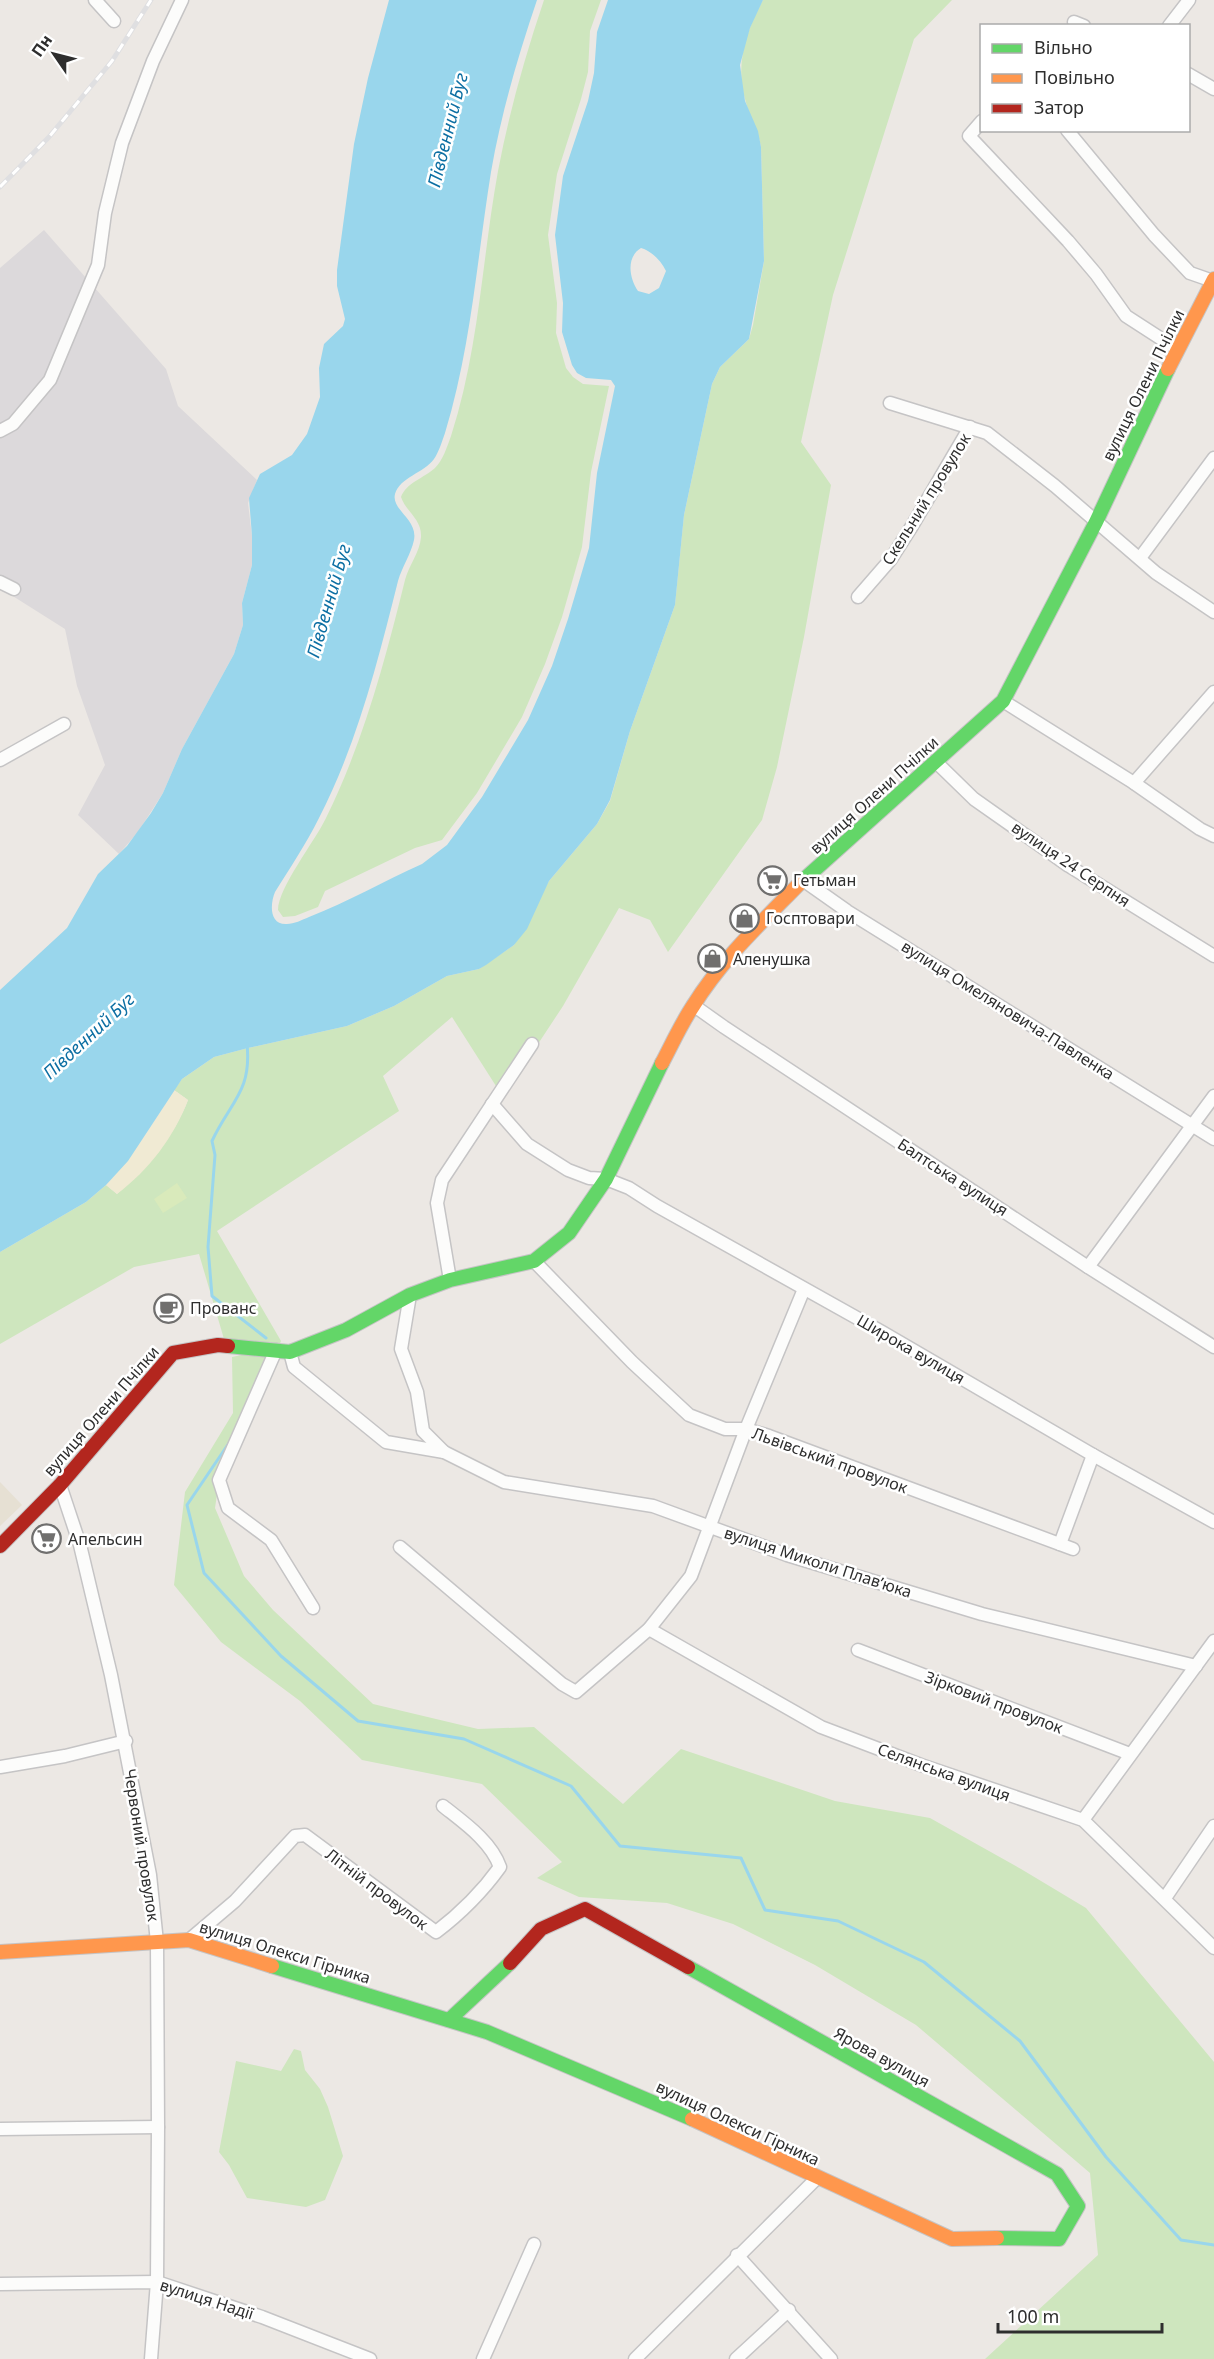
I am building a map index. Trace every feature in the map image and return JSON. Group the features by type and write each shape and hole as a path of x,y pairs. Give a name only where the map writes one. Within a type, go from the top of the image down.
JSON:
{"street":[{"path":"95,0 114,21"},
{"path":"0,431 13,424 50,380 98,266 105,213 122,142 153,61 182,0"},
{"path":"1171,24 1189,0"},
{"path":"1190,75 1214,89"},
{"path":"980,122 969,136 1075,249 1126,316 1177,349"},
{"path":"1069,132 1154,235 1190,273 1213,280"},
{"name":"вулиця Олени Пчілки","path":"0,1546 60,1485 173,1353 218,1345 290,1352 346,1330 410,1295 450,1280 534,1261 569,1233 606,1179 646,1092 693,1005 743,942 802,880 1003,700 1096,522 1177,349 1213,280"},
{"name":"Скельний провулок","path":"890,403 987,433 1156,573 1214,612"},
{"name":"Скельний провулок","path":"858,597 891,559 970,428"},
{"path":"1140,558 1214,458"},
{"path":"0,582 14,589"},
{"path":"1134,783 1214,692"},
{"path":"1003,700 1214,836"},
{"path":"0,760 64,724"},
{"name":"вулиця 24 Серпня","path":"936,762 974,799 1069,866 1214,956"},
{"name":"вулиця Омеляновича-Павленка","path":"802,880 847,911 1214,1139"},
{"name":"Балтська вулиця","path":"693,1005 1088,1267 1214,1347"},
{"path":"450,1280 437,1203 442,1180 532,1044"},
{"path":"1088,1267 1214,1096"},
{"name":"Широка вулиця","path":"492,1104 527,1144 568,1170 589,1178 606,1179 629,1188 1093,1455 1214,1522"},
{"name":"Львівський провулок","path":"534,1261 632,1362 689,1415 725,1429 746,1429 769,1436 1073,1549"},
{"path":"400,1547 562,1684 576,1692 649,1629 691,1576 746,1429 804,1289"},
{"name":"вулиця Миколи Плавʼюка","path":"410,1295 401,1349 417,1392 423,1431 444,1452"},
{"path":"276,1350 219,1480 228,1508 271,1540 313,1608"},
{"name":"вулиця Миколи Плавʼюка","path":"290,1352 294,1367 386,1443 444,1452 504,1482 653,1506 787,1555 982,1614 1196,1666"},
{"path":"1060,1544 1093,1455"},
{"name":"Червоний провулок","path":"60,1485 80,1545 126,1741 150,1875 157,1942 156,2282 151,2359"},
{"name":"Селянська вулиця","path":"649,1629 821,1727 921,1765 1083,1820 1214,1948"},
{"path":"1083,1820 1214,1641"},
{"name":"Зірковий провулок","path":"858,1650 1130,1754"},
{"path":"0,1767 65,1756 126,1741"},
{"name":"Літній провулок","path":"189,1940 235,1901 295,1836 305,1835 436,1932 484,1889 500,1867 497,1859 469,1827 443,1806"},
{"path":"1165,1898 1214,1827"},
{"name":"Ярова вулиця","path":"449,2020 519,1954 541,1929 585,1909 1057,2174 1078,2206 1059,2239 1014,2237"},
{"name":"вулиця Олекси Гірника","path":"0,1952 189,1940 487,2032 667,2107 952,2239 1014,2237"},
{"path":"0,2129 158,2127"},
{"path":"634,2359 817,2178"},
{"path":"483,2359 534,2244"},
{"path":"737,2255 831,2359"},
{"name":"вулиця Надії","path":"0,2284 156,2282 262,2317 370,2359"},
{"path":"736,2359 789,2310"}],"shaded area":[{"path":"44,230 166,369 178,406 257,480 248,503 252,536 252,565 242,603 243,625 234,654 182,749 163,793 138,832 119,854 78,815 105,765 77,686 65,629 0,588 0,268"},
{"path":"0,1482 22,1505 0,1526"}],"green space":[{"path":"544,0 601,0 590,31 588,72 557,174 548,235 557,303 556,333 566,368 583,384 609,386 591,472 582,547 562,617 522,717 477,793 442,840 415,848 325,891 318,907 295,916 283,917 278,910 284,890 326,818 362,731 381,671 405,580 420,543 419,525 401,497 407,488 435,468 451,436 474,338 502,149 530,42"},
{"path":"763,0 952,0 914,39 833,295 801,442 831,485 804,637 777,767 762,820 668,952 650,920 619,908 563,1006 503,1097 452,1017 383,1076 399,1111 217,1231 281,1341 279,1346 224,1339 199,1254 134,1267 0,1344 0,1252 86,1202 106,1185 117,1194 128,1184 158,1151 182,1114 188,1100 174,1090 182,1079 214,1057 347,1026 394,1006 447,976 479,969 514,945 549,881 597,824 610,801 630,731 675,605 684,515 712,384 720,367 749,339 753,325 764,261 761,147 745,99 741,73 747,36"},
{"path":"177,1183 187,1198 163,1213 154,1199"},
{"path":"251,1353 269,1356 220,1474 215,1508 244,1576 273,1610 373,1704 478,1729 534,1727 623,1804 681,1749 835,1801 930,1818 1086,1908 1214,2062 1214,2359 985,2359 1098,2255 1090,2173 916,2025 815,1965 733,1924 667,1903 579,1897 537,1878 562,1862 482,1784 362,1760 300,1701 221,1642 174,1585 185,1492 233,1413 232,1357"},
{"path":"294,2049 301,2051 305,2070 320,2089 343,2156 325,2200 306,2207 247,2198 219,2152 236,2061 281,2071"}],"sand":[{"path":"174,1090 188,1100 176,1127 150,1163 117,1194 106,1185 142,1139"}],"water":[{"name":"Південний Буг","path":"389,0 537,0 523,42 495,150 467,336 445,433 439,450 430,464 402,483 395,494 397,505 412,526 413,545 398,581 374,672 345,761 314,828 275,892 272,913 277,921 287,924 301,921 338,905 422,864 447,845 482,797 528,720 552,666 589,548 597,473 615,386 611,380 586,378 577,373 572,365 562,332 563,303 555,235 563,176 588,101 594,73 597,32 608,0 763,0 750,28 740,65 745,101 758,131 761,147 764,261 749,339 720,367 712,384 684,515 675,605 630,731 610,800 597,824 549,881 527,929 514,945 479,969 447,976 394,1006 347,1026 214,1057 182,1079 128,1161 106,1185 86,1202 0,1252 0,990 67,928 98,874 127,846 151,813 163,793 182,749 234,654 243,625 242,603 252,565 249,498 260,474 292,455 307,434 320,397 319,368 324,344 343,326 345,319 337,286 337,270 354,144 368,78","holes":["641,248 656,257 666,271 659,288 649,294 638,291 631,274 631,262"]}],"waterway":[{"path":"247,1044 248,1060 243,1086 212,1141 215,1155 208,1247 212,1296 266,1338"},
{"path":"231,1440 187,1505 204,1573 281,1656 358,1721 464,1739 571,1786 620,1846 741,1858 765,1910 838,1921 924,1962 1020,2041 1106,2157 1181,2240 1214,2245"}],"railway":[{"path":"0,187 49,137 112,61 151,0"}],"traffic: fast":[{"path":"800,883 1003,701 1096,522 1168,369"},
{"path":"228,1346 290,1352 346,1330 410,1295 450,1280 534,1261 569,1233 606,1179 662,1063"},
{"path":"449,2020 510,1963"},
{"path":"272,1966 487,2032 692,2119"},
{"path":"688,1967 1057,2174 1078,2206 1059,2239 997,2238"}],"traffic: slow":[{"path":"1168,369 1214,279"},
{"path":"662,1063 689,1013 716,973 800,883"},
{"path":"0,1952 189,1940 272,1966"},
{"path":"692,2119 952,2239 997,2238"}],"traffic: jam":[{"path":"0,1546 60,1485 173,1353 218,1345 228,1346"},
{"path":"510,1963 541,1929 585,1909 688,1967"}],"place":[{"name":"Гетьман","path":"772,880"},
{"name":"Госптовари","path":"745,918"},
{"name":"Аленушка","path":"712,959"},
{"name":"Прованс","path":"169,1308"},
{"name":"Апельсин","path":"47,1539"}]}
